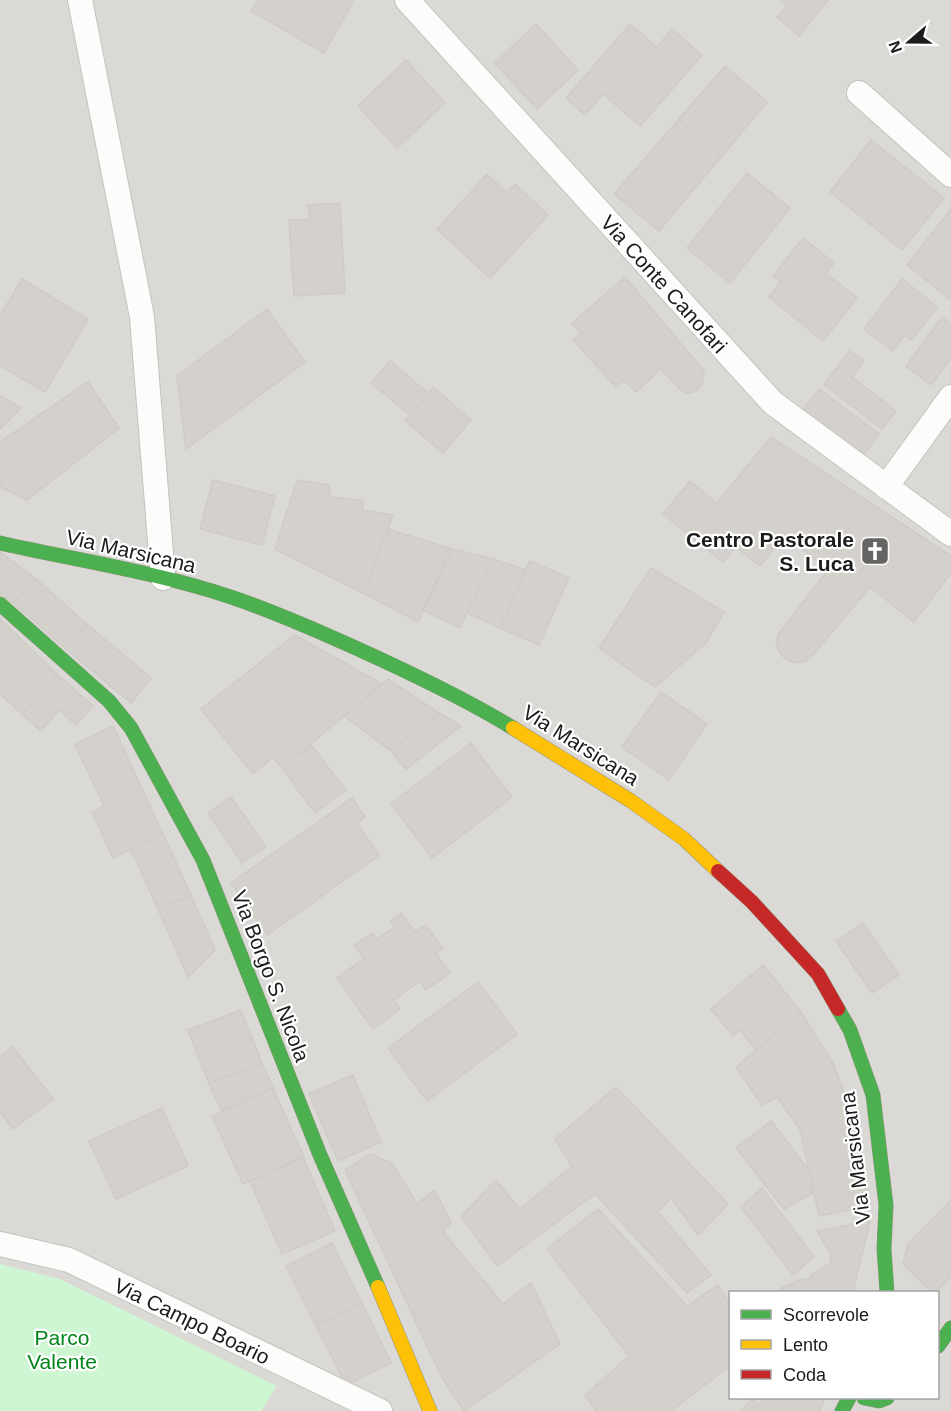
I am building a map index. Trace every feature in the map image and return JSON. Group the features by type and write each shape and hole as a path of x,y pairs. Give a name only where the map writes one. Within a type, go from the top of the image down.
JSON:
{"main road":[{"name":"Via Marsicana","path":"0,543 163,578 230,597 293,620 387,662 480,708 631,801 684,839 752,902 818,974 850,1030 873,1095 886,1205 884,1249 878,1291"},
{"name":"Via Borgo S. Nicola","path":"0,604 109,700 131,728 184,824 203,860 300,1106 430,1411"},
{"name":"Via Marsicana","path":"884,1249 887,1291"},
{"path":"939,1346 951,1327"},
{"path":"867,1399 884,1403"}],"street":[{"path":"80,0 142,317 163,578"},
{"name":"Via Conte Canofari","path":"407,0 773,403 951,534"},
{"path":"859,93 951,175"},
{"path":"886,487 951,397"},
{"name":"Via Campo Boario","path":"0,1244 69,1260 380,1411"},
{"path":"939,1349 951,1358"}],"shaded area":[{"path":"0,0 951,0 951,1411 0,1411"}],"green space":[{"name":"Parco Valente","path":"0,1264 60,1279 277,1386 261,1411 0,1411"}],"building":[{"path":"258,0 350,0 353,2 324,53 251,11"},
{"path":"780,0 828,0 799,36 777,17 787,6"},
{"path":"536,24 578,70 537,109 495,63"},
{"path":"630,24 657,47 672,29 702,55 640,126 603,94 585,115 566,98"},
{"path":"406,60 445,103 397,148 358,106"},
{"path":"725,66 767,102 722,156 679,119"},
{"path":"679,119 722,156 689,195 646,157"},
{"path":"871,140 944,198 902,250 830,192"},
{"path":"646,157 689,195 659,231 614,194"},
{"path":"747,173 790,208 730,283 687,248"},
{"path":"487,174 507,193 515,184 548,215 490,278 437,229"},
{"path":"340,203 345,293 294,296 289,220 310,219 308,205"},
{"path":"951,209 951,300 907,265"},
{"path":"803,238 834,263 826,273 857,298 823,341 769,297 781,282 773,276"},
{"path":"625,277 704,371 702,385 696,391 689,393 682,391 661,369 636,392 624,380 616,387 573,340 581,333 572,323"},
{"path":"22,279 88,319 45,392 0,366 0,316"},
{"path":"902,279 937,307 912,340 905,335 893,351 864,329"},
{"path":"267,309 305,362 186,449 177,376"},
{"path":"942,317 951,324 951,358 931,385 906,366"},
{"path":"850,351 864,361 852,377 896,411 882,429 824,384"},
{"path":"390,361 428,393 410,415 371,383"},
{"path":"88,382 119,428 27,500 0,487 0,442"},
{"path":"433,387 471,420 443,453 405,421"},
{"path":"819,389 879,434 860,459 800,414"},
{"path":"0,396 21,408 0,429"},
{"name":"Centro Pastorale S. Luca","path":"771,437 951,556 951,573 914,622 870,587 812,656 806,661 796,663 787,660 779,652 776,642 779,633 828,570 785,535 760,566 736,547 723,562 663,514 690,481 717,503"},
{"path":"213,480 275,496 262,545 200,529"},
{"path":"297,480 328,485 331,497 363,501 363,510 393,515 363,593 275,549"},
{"path":"388,529 452,549 418,622 363,593"},
{"path":"452,549 493,559 460,628 422,610"},
{"path":"0,552 35,578 13,603 0,593"},
{"path":"493,559 526,570 500,628 467,613"},
{"path":"530,561 569,578 539,645 500,628"},
{"path":"651,568 724,612 706,643 655,687 599,648"},
{"path":"35,578 88,625 66,649 13,603"},
{"path":"0,619 57,674 22,714 0,694"},
{"path":"88,625 151,678 131,703 66,649"},
{"path":"295,635 382,684 282,768 273,757 253,774 201,709"},
{"path":"57,674 93,706 76,725 59,710 41,731 22,714"},
{"path":"388,679 439,713 390,750 344,716"},
{"path":"661,692 707,724 669,780 622,747"},
{"path":"439,713 461,726 406,769 390,750"},
{"path":"113,726 163,834 113,858 92,812 104,806 75,744"},
{"path":"471,743 512,797 432,858 391,804"},
{"path":"311,745 346,790 315,813 282,768"},
{"path":"231,797 266,847 242,863 208,813"},
{"path":"352,798 365,817 357,823 379,855 267,935 231,883"},
{"path":"163,834 191,895 158,909 131,849"},
{"path":"191,895 215,950 188,977 158,909"},
{"path":"401,913 415,932 426,925 443,949 436,954 450,973 426,990 420,981 394,1000 400,1009 373,1029 337,978 364,958 354,945 372,933 377,939 395,927 391,921"},
{"path":"863,923 899,975 872,993 836,941"},
{"path":"763,965 801,1012 756,1050 740,1030 733,1036 711,1009"},
{"path":"478,982 517,1034 427,1101 388,1048"},
{"path":"241,1010 262,1063 209,1084 188,1030"},
{"path":"801,1012 834,1065 856,1125 870,1206 819,1216 800,1129 777,1097 762,1105 736,1067"},
{"path":"13,1047 53,1099 13,1129 0,1112 0,1057"},
{"path":"262,1063 273,1088 222,1111 209,1084"},
{"path":"353,1075 381,1142 338,1161 309,1094"},
{"path":"616,1087 728,1204 698,1235 671,1198 658,1212 711,1275 687,1293 595,1194 497,1266 461,1216 496,1180 520,1209 572,1166 555,1139"},
{"path":"273,1088 304,1157 243,1184 212,1116"},
{"path":"162,1108 188,1166 116,1199 89,1141"},
{"path":"771,1121 809,1170 813,1193 784,1209 736,1148"},
{"path":"370,1154 392,1163 417,1204 434,1190 451,1222 443,1232 503,1304 531,1283 560,1344 464,1411 441,1376 345,1170"},
{"path":"303,1157 335,1231 282,1254 250,1181"},
{"path":"762,1188 814,1257 793,1275 741,1207"},
{"path":"951,1200 951,1277 936,1291 930,1291 903,1264 908,1244"},
{"path":"598,1209 687,1306 718,1285 729,1303 729,1367 671,1411 596,1411 585,1395 629,1356 547,1249"},
{"path":"870,1221 853,1291 779,1291 802,1279 809,1280 812,1274 831,1263 830,1252 817,1231"},
{"path":"332,1243 362,1303 316,1326 286,1266"},
{"path":"362,1303 391,1363 346,1385 316,1326"},
{"path":"752,1399 760,1406 763,1399 825,1399 820,1411 741,1411"}],"traffic: fast":[{"path":"0,543 145,573 203,588 247,603 311,628 398,667 513,728"},
{"path":"0,604 109,701 131,728 203,860 320,1155 378,1287"},
{"path":"838,1009 850,1030 873,1095 886,1205 884,1249 887,1291"},
{"path":"939,1345 951,1328"},
{"path":"842,1411 848,1399"},
{"path":"869,1399 879,1401 884,1399"}],"traffic: slow":[{"path":"513,728 631,801 684,839 718,871"},
{"path":"378,1287 430,1411"}],"traffic: jam":[{"path":"718,871 752,902 818,974 838,1009"}],"place":[{"name":"Centro Pastorale S. Luca","path":"875,551"}]}
